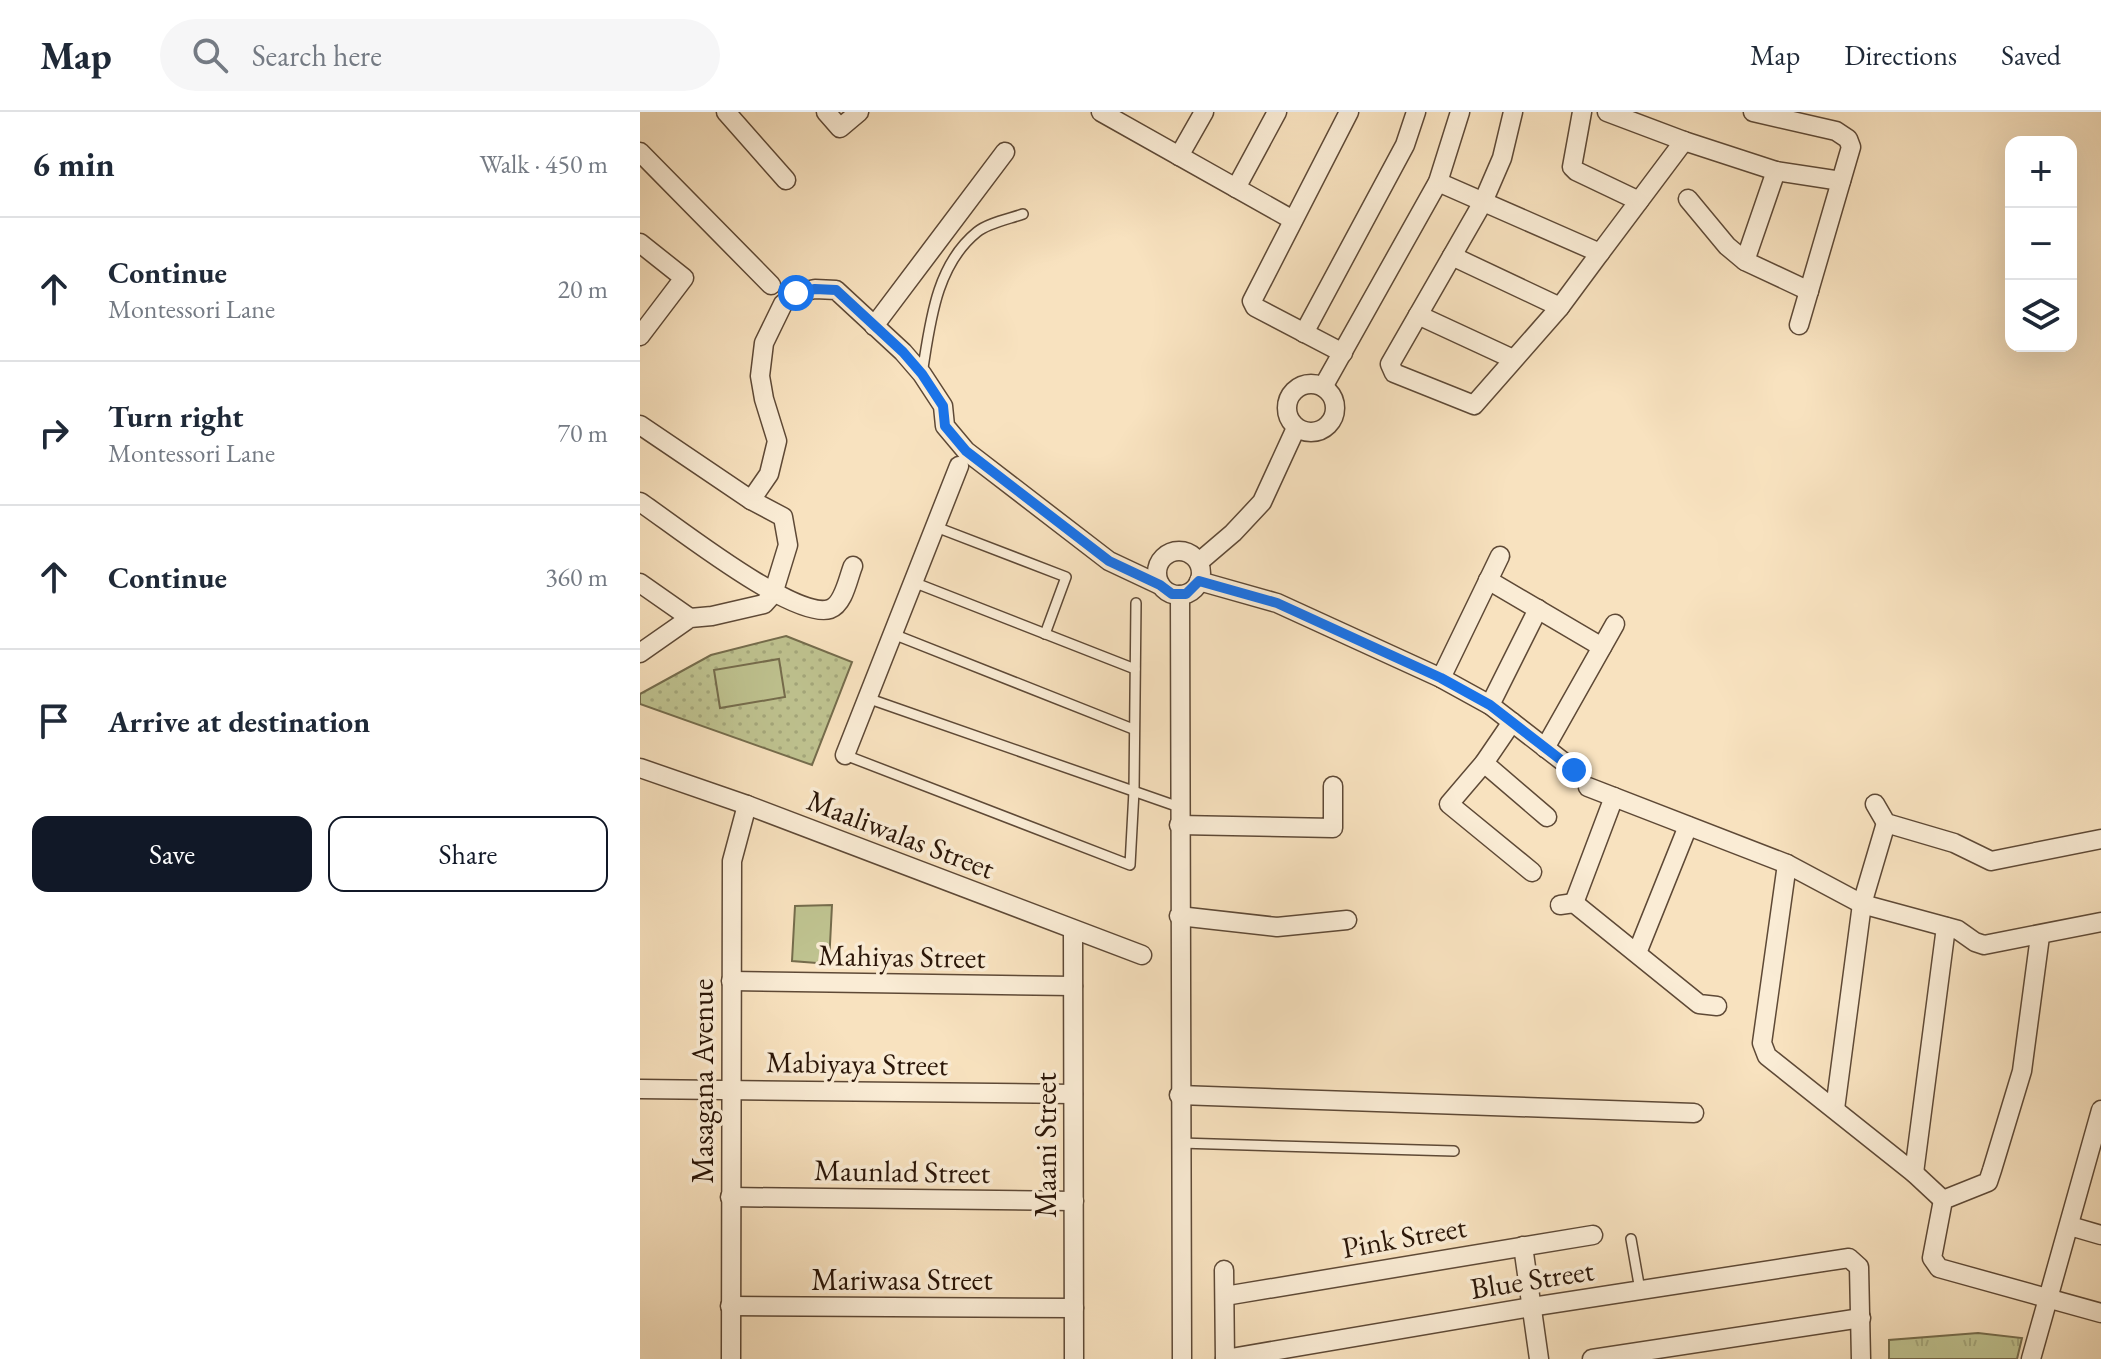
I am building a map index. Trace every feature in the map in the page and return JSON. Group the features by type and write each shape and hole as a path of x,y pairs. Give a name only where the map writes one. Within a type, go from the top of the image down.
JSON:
{"street":[{"path":"726,112 786,180"},
{"path":"826,112 840,128 859,112"},
{"path":"1101,112 1293,220"},
{"path":"1179,156 1204,112"},
{"path":"1236,188 1277,112"},
{"path":"1343,353 1255,307 1252,301 1349,112"},
{"path":"1304,333 1405,145 1416,112"},
{"path":"1323,387 1438,182 1460,112"},
{"path":"1513,112 1502,158 1483,202 1390,364 1394,373 1474,405 1560,307 1684,141"},
{"path":"1582,112 1572,167 1639,201"},
{"path":"1607,112 1776,171 1841,181"},
{"path":"1753,112 1836,131 1845,136 1851,147 1799,325"},
{"path":"640,152 771,285"},
{"path":"874,326 1005,152"},
{"path":"1745,261 1776,171"},
{"path":"1438,182 1600,253"},
{"path":"1688,199 1727,246 1745,261 1809,291"},
{"path":"640,243 684,278 640,336"},
{"path":"1452,256 1560,307"},
{"path":"751,500 769,474 777,441 760,376 764,343 783,304 796,293 815,289 836,290 922,374 943,406 945,426 966,451 1109,561 1160,585"},
{"path":"1418,315 1513,359"},
{"path":"1307,384 1323,387 1333,397 1333,419 1317,432 1309,433 1296,428 1287,414 1293,391 1307,384"},
{"path":"640,425 751,500 783,517 788,545 773,594 764,604 690,618 640,653"},
{"path":"1296,428 1262,502 1199,571 1192,591 1180,595 1165,591 1160,585 1158,565 1166,554 1186,552 1199,571 1441,678 1490,705 1574,770"},
{"path":"845,755 959,466"},
{"path":"640,502 773,594 816,609 830,609 839,603 853,566"},
{"path":"1441,678 1500,556"},
{"path":"1488,580 1602,647"},
{"path":"640,583 690,618"},
{"path":"1180,595 1182,1359"},
{"path":"1490,705 1538,609"},
{"path":"1545,748 1615,624"},
{"path":"1512,722 1484,763 1449,804 1532,872"},
{"path":"1484,763 1547,817"},
{"name":"Maaliwalas Street","path":"640,768 747,805 1142,955"},
{"path":"1179,816 1333,828 1333,786"},
{"path":"1588,787 1787,864 1862,904 1958,930 1984,945 2101,922"},
{"path":"1614,797 1567,904 1637,953 1699,1004 1717,1006"},
{"path":"1875,804 1886,823 1954,843 1991,861 2101,839"},
{"name":"Masagana Avenue","path":"731,1359 732,861 747,805"},
{"path":"1835,1109 1862,904 1886,823"},
{"path":"1637,953 1688,826"},
{"path":"1787,864 1762,1043 1767,1056 1914,1173 1943,1200"},
{"path":"1179,916 1277,927 1347,920"},
{"path":"1914,1173 1946,927"},
{"name":"Maani Street","path":"1073,930 1074,1359"},
{"path":"1943,1200 1991,1190 2022,1071 2040,936"},
{"name":"Mahiyas Street","path":"731,981 1073,986"},
{"name":"Mabiyaya Street","path":"640,1089 1073,1094"},
{"path":"1179,1095 1694,1113"},
{"path":"2031,1359 2070,1226 2095,1159 2101,1110"},
{"name":"Maunlad Street","path":"730,1197 1074,1201"},
{"path":"1943,1200 1932,1258 1936,1272 2101,1313"},
{"path":"2070,1226 2101,1235"},
{"name":"Pink Street","path":"1225,1296 1593,1235"},
{"path":"1523,1246 1539,1359"},
{"name":"Blue Street","path":"1225,1359 1531,1307 1849,1258 1859,1267 1861,1318"},
{"path":"1224,1270 1225,1359"},
{"name":"Mariwasa Street","path":"730,1306 1074,1308"},
{"path":"1592,1359 1861,1318 1861,1359"}],"lane":[{"path":"922,374 935,299 955,255 979,230 1023,214"},
{"path":"936,527 1066,577 1045,634"},
{"path":"913,582 1135,669"},
{"path":"845,755 1130,865 1136,603"},
{"path":"893,634 1133,729"},
{"path":"867,698 1134,791 1179,816"},
{"path":"1180,1143 1454,1151"},
{"path":"1631,1239 1640,1290"}],"green space":[{"path":"786,636 852,662 812,765 640,704 640,694 711,655"},
{"path":"779,659 785,697 720,708 714,670"},
{"path":"832,905 829,964 792,961 795,906"},
{"path":"1978,1333 2022,1338 2017,1359 1889,1359 1889,1340"}],"route":[{"path":"796,293 815,289 836,290 903,352 922,374 943,406 945,426 966,451 1109,561 1160,585 1172,594 1186,594 1199,581 1277,603 1441,678 1490,705 1574,770"}]}
